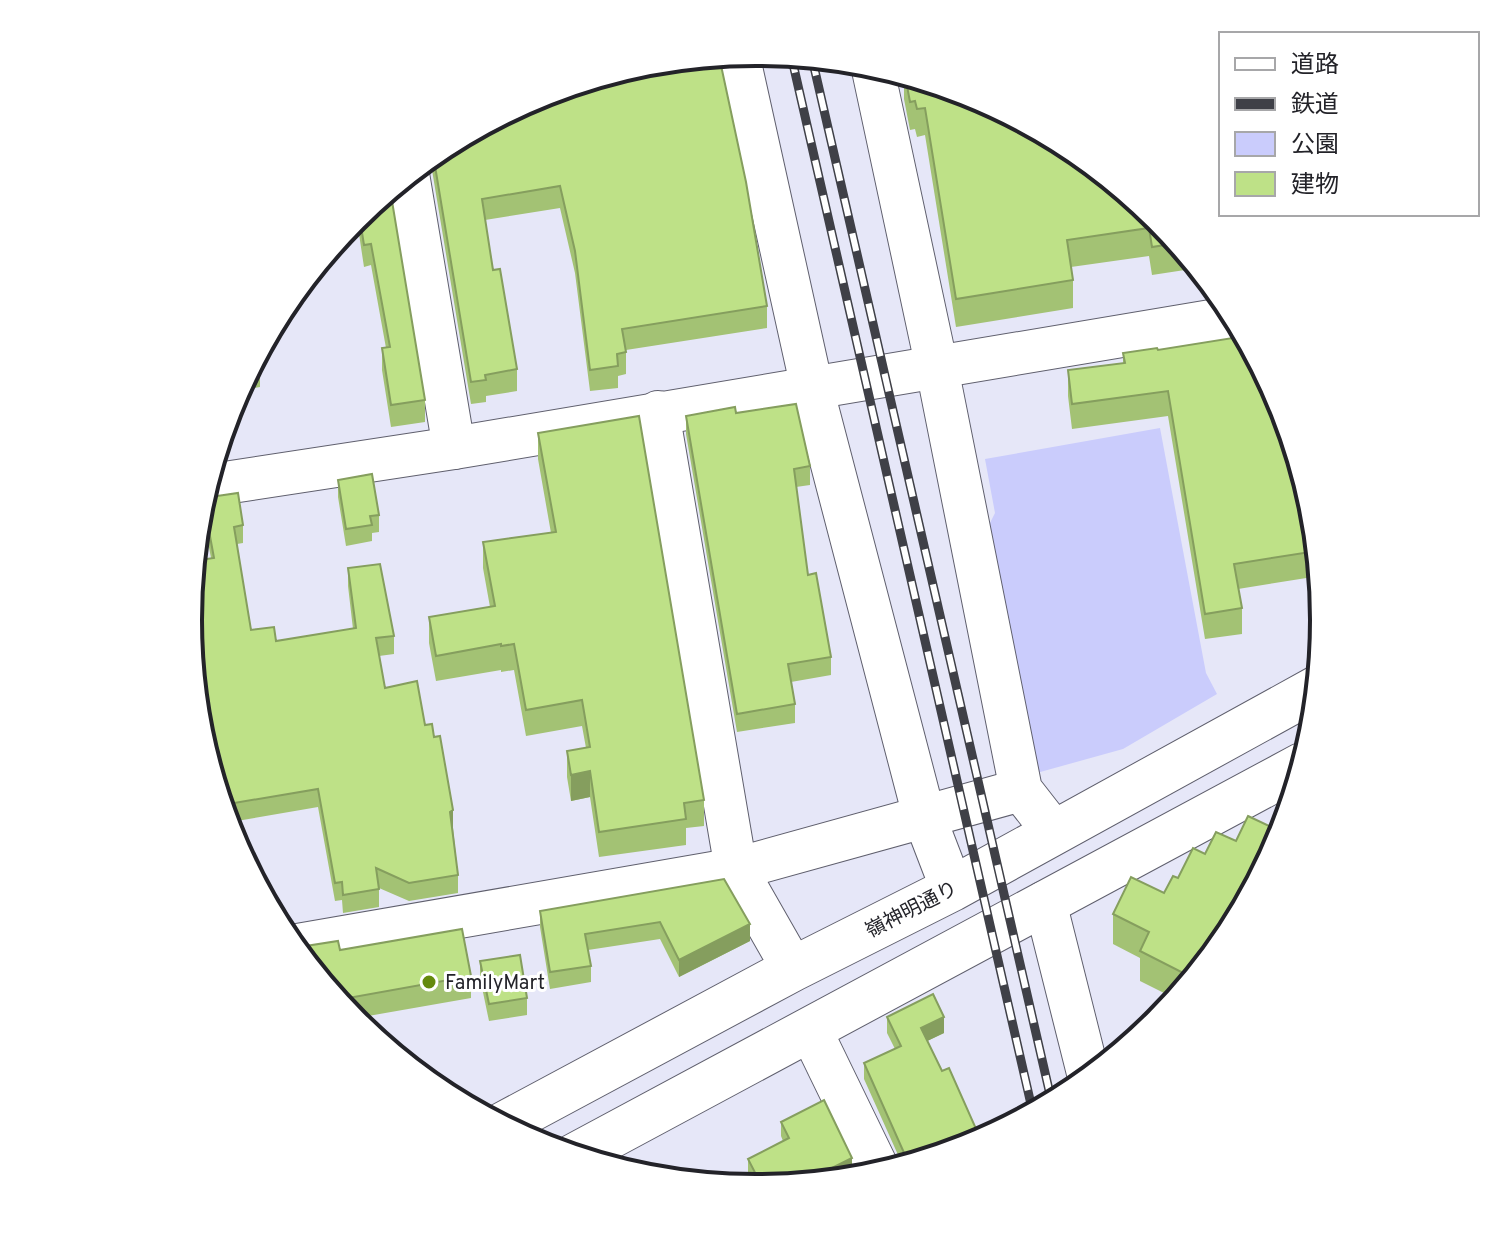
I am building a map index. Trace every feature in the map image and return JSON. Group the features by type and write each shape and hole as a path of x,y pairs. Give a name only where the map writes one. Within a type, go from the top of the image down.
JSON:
{"main road":[{"name":"嶺神明通り","path":"514,1119 793,969 952,889 1305,695"},
{"path":"588,1148 1288,772"}],"street":[{"path":"741,66 812,388 924,816 952,889"},
{"path":"875,80 937,368 1021,790 1053,831"},
{"path":"410,186 454,448"},
{"path":"218,484 454,448 1221,319"},
{"path":"658,412 736,869 793,969"},
{"path":"306,944 736,869 1021,790"},
{"path":"1045,902 1086,1065"},
{"path":"810,1029 874,1161"}],"green space":[{"path":"1160,428 1206,673 1217,694 1123,749 1033,774 981,541 995,513 985,459"}],"building":[{"path":"721,67 746,182 767,306 622,329 626,352 617,354 618,366 590,370 575,251 560,186 482,199 493,270 500,269 517,369 485,375 486,380 471,382 435,168 510,123 577,95 647,77"},
{"path":"907,87 1001,123 1093,180 1147,228 1067,240 1073,280 956,299 925,108 917,109 915,101 910,102"},
{"path":"392,201 425,400 391,405 382,348 390,347 371,244 364,245 362,231"},
{"path":"1149,231 1163,245 1152,247"},
{"path":"1232,338 1252,375 1280,442 1291,477 1305,553 1234,564 1242,608 1205,614 1168,391 1072,404 1068,370 1125,363 1123,353"},
{"path":"796,404 810,466 794,469 808,575 816,573 831,657 788,664 795,704 737,714 686,416 735,407 736,413"},
{"path":"639,416 704,800 684,803 686,819 599,832 590,771 571,775 567,751 590,747 582,700 526,710 514,644 436,656 429,617 495,606 483,542 556,532 538,433"},
{"path":"372,474 379,515 370,516 372,525 346,529 338,480"},
{"path":"238,493 243,525 234,527 251,630 274,627 276,641 356,628 348,568 380,564 394,636 376,638 385,688 417,681 425,725 432,724 434,737 440,736 453,810 450,812 458,875 409,883 376,868 379,889 343,895 342,882 335,883 318,789 233,803 212,728 203,656 203,584 205,559 214,558 209,530 216,496"},
{"path":"1248,816 1269,826 1235,897 1182,973 1140,951 1149,932 1113,914 1131,877 1164,893 1173,876 1178,878 1193,848 1205,854 1216,832 1236,841"},
{"path":"724,879 750,924 679,960 660,922 585,934 591,966 550,972 540,911"},
{"path":"462,929 471,976 351,998 308,946 338,941 340,950"},
{"path":"520,955 527,998 489,1004 480,961"},
{"path":"933,994 944,1017 921,1028 942,1071 949,1068 976,1128 904,1153 864,1063 901,1046 887,1017"},
{"path":"824,1100 852,1158 828,1169 756,1174 748,1159 789,1138 781,1122"}],"railway":[{"path":"794,67 1030,1101"},
{"path":"815,70 1049,1090"}],"place":[{"name":"FamilyMart","path":"429,982"}]}
